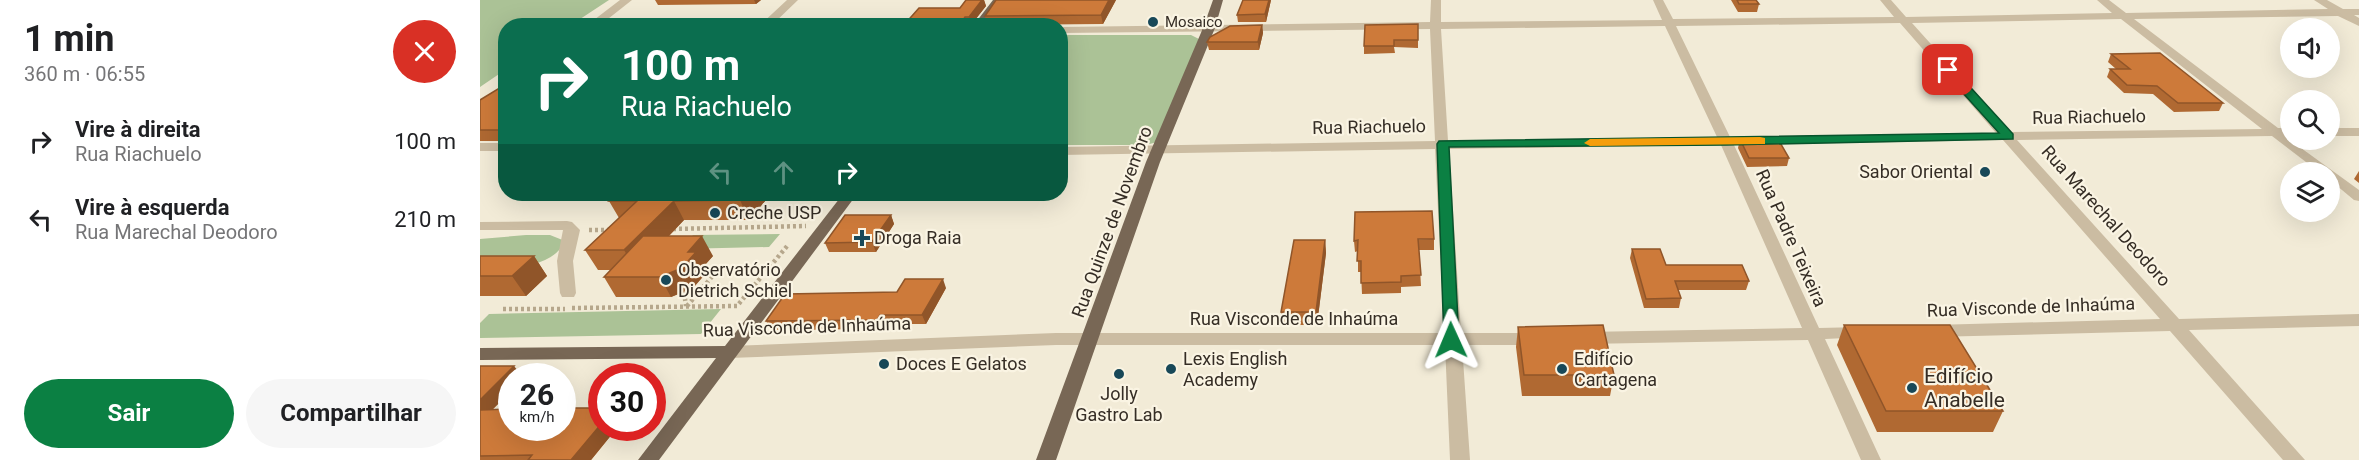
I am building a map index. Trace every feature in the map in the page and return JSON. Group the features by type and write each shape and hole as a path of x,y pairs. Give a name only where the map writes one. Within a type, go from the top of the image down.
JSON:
{"main road":[{"path":"984,18 998,0"},
{"name":"Rua Quinze de Novembro","path":"1046,460 1158,149 1209,28 1218,0"},
{"path":"648,460 845,201"},
{"name":"Rua Visconde de Inhaúma","path":"480,354 730,352"}],"street":[{"path":"602,18 627,0"},
{"path":"773,18 793,0"},
{"path":"1436,0 1435,24 1443,144 1451,340 1460,460"},
{"name":"Rua Padre Teixeira","path":"1659,0 1871,460"},
{"name":"Rua Marechal Deodoro","path":"1885,0 2295,460"},
{"path":"2102,0 2313,162"},
{"path":"2319,0 2359,23"},
{"path":"1068,30 2359,12"},
{"path":"2340,132 2359,132"},
{"name":"Rua Riachuelo","path":"1068,151 2280,133"},
{"path":"480,147 498,147"},
{"path":"2340,182 2359,197"},
{"path":"480,226 567,225 572,230 565,261 568,293"},
{"name":"Rua Visconde de Inhaúma","path":"1919,331 2359,320"},
{"name":"Rua Visconde de Inhaúma","path":"730,352 1088,339 1564,339 1872,332"}],"path":[{"path":"663,229 825,226"},
{"path":"572,230 617,230"},
{"path":"502,309 738,306 791,242 812,241"},
{"path":"686,307 721,266"},
{"path":"684,292 686,307"}],"green space":[{"path":"480,0 609,0 582,18 498,18 498,75 480,87"},
{"path":"1068,35 1191,35 1199,39 1157,142 1146,145 1068,145"},
{"path":"780,234 769,247 680,249 693,235"},
{"path":"550,235 565,241 559,250 540,262 480,271 480,239"},
{"path":"721,309 701,334 480,338 480,323 489,314"}],"building":[{"path":"966,0 982,0 969,17 910,18 919,8 960,8"},
{"path":"996,0 1109,0 1101,15 985,16"},
{"path":"1243,0 1269,0 1265,14 1237,15"},
{"path":"1737,0 1756,0 1759,4 1739,4"},
{"path":"1418,24 1418,40 1394,40 1394,46 1364,46 1365,25"},
{"path":"1262,25 1258,42 1207,42 1210,37 1230,26"},
{"path":"2160,53 2223,103 2178,103 2157,86 2127,85 2110,69 2130,69 2111,54"},
{"path":"498,89 498,130 480,130 480,100"},
{"path":"1740,139 1778,139 1789,158 1749,158"},
{"path":"637,201 674,201 624,250 585,250"},
{"path":"1432,211 1434,239 1418,239 1421,275 1401,276 1401,282 1361,283 1361,261 1357,261 1358,240 1354,241 1355,212"},
{"path":"845,215 891,215 872,242 825,243"},
{"path":"643,236 702,236 688,252 696,252 682,268 660,277 604,277"},
{"path":"1294,240 1325,240 1316,312 1281,312"},
{"path":"1632,249 1660,249 1666,265 1742,265 1749,281 1675,281 1681,298 1646,299"},
{"path":"480,256 534,256 512,276 480,276"},
{"path":"905,279 943,279 922,315 880,315 877,320 766,321 785,294 897,292"},
{"path":"1603,325 1614,375 1524,375 1518,327"},
{"name":"Edifício Anabelle","path":"1844,325 1950,325 2003,411 1886,411"},
{"path":"480,366 498,366 498,382 480,400"},
{"path":"576,408 588,408 588,440 571,460 528,460 532,455 480,456 480,410 498,409 498,441 576,441"}],"slow traffic":[{"path":"1590,143 1760,141"}],"place":[{"name":"Mosaico","path":"1153,22"},
{"name":"Sabor Oriental","path":"1985,172"},
{"name":"Creche USP","path":"715,213"},
{"name":"Droga Raia","path":"862,238"},
{"name":"Observatório Dietrich Schiel","path":"666,280"},
{"name":"Doces E Gelatos","path":"884,364"},
{"name":"Lexis English Academy","path":"1171,369"},
{"name":"Edifício Cartagena","path":"1562,369"},
{"name":"Jolly Gastro Lab","path":"1119,374"},
{"name":"Edifício Anabelle","path":"1912,388"}],"route":[{"path":"1451,340 1443,144 1726,142 2008,136 1948,70"}]}
